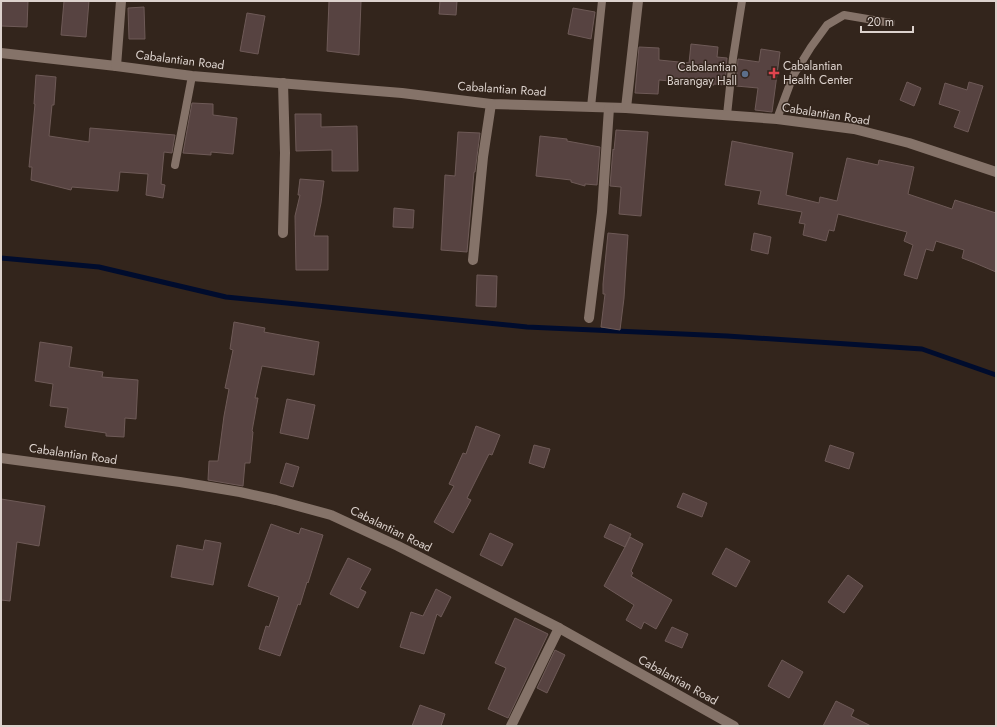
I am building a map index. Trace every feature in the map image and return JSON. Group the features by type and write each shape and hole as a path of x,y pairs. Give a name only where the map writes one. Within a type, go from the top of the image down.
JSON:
{"street":[{"path":"116,66 121,1"},
{"path":"626,108 638,1"},
{"name":"Cabalantian Road","path":"1,53 192,76 402,93 491,104 626,108 777,119 854,130 909,143 996,172"},
{"path":"283,83 285,153 283,233"},
{"path":"473,260 483,157 491,104"},
{"path":"589,318 602,212 609,108"},
{"name":"Cabalantian Road","path":"1,458 180,482 240,492 331,515 398,546 559,628 734,726"},
{"path":"512,726 559,628"}],"lane":[{"path":"591,107 602,1"},
{"path":"727,115 732,58 742,1"},
{"path":"777,119 793,76 810,47 827,25 844,15 891,23"},
{"path":"175,165 192,76"}],"building":[{"path":"2,1 28,1 27,27 1,26"},
{"path":"64,1 89,1 86,37 61,35"},
{"path":"329,1 361,1 359,55 327,51"},
{"path":"440,1 457,1 456,15 439,14"},
{"path":"144,7 145,39 129,39 128,8"},
{"path":"573,8 595,12 591,39 568,34"},
{"path":"247,13 265,16 258,54 240,51"},
{"path":"691,44 718,47 717,57 727,58 725,85 659,80 658,94 635,93 639,47 659,48 659,60 689,63"},
{"path":"761,49 780,52 772,112 755,110 758,88 736,86 738,59 759,62"},
{"path":"36,75 56,77 54,105 52,105 49,136 89,142 90,128 175,135 172,153 164,152 161,184 165,185 163,198 146,195 148,174 120,172 118,191 72,187 71,190 31,180 32,167 29,167 35,104"},
{"path":"907,82 921,88 914,106 900,100"},
{"path":"969,82 983,86 968,132 954,127 960,111 939,104 945,83 967,90"},
{"path":"192,103 213,104 213,115 237,118 233,154 211,152 211,155 183,153"},
{"path":"295,114 321,114 321,127 357,126 358,171 332,171 332,150 296,151"},
{"path":"616,130 648,132 641,216 619,214 621,187 610,186"},
{"path":"458,132 480,133 474,172 467,252 441,250 445,175 455,176"},
{"path":"540,136 567,139 567,141 600,147 597,185 585,184 585,186 571,182 571,180 536,176"},
{"path":"732,141 793,153 786,195 819,203 820,197 837,201 847,158 878,165 879,160 914,167 908,194 952,209 955,200 996,213 996,272 962,258 964,250 936,241 933,251 926,249 917,279 904,275 913,245 904,241 907,232 838,214 834,231 829,230 826,241 803,235 805,224 799,223 802,212 758,204 761,191 725,185"},
{"path":"300,179 324,181 314,236 328,236 328,270 296,270 295,216 300,195 298,195"},
{"path":"394,208 414,210 413,228 393,227"},
{"path":"608,233 628,235 624,298 620,330 601,327 605,294 603,294 603,284"},
{"path":"754,233 771,237 768,254 751,250"},
{"path":"477,275 497,276 496,307 476,306"},
{"path":"234,322 265,328 264,332 319,342 314,375 262,366 255,398 258,398 252,431 250,463 245,463 243,486 208,480 209,461 218,461 229,389 225,388 233,350 230,349"},
{"path":"40,342 72,347 69,367 103,372 102,377 138,380 136,419 125,418 124,437 106,436 106,433 65,427 68,408 50,406 53,384 35,381"},
{"path":"287,399 315,405 308,439 280,433"},
{"path":"476,426 500,435 492,455 489,454 467,498 471,500 453,533 434,522 454,486 449,484 463,453 466,454"},
{"path":"534,445 550,449 544,468 529,463"},
{"path":"830,445 854,453 849,469 825,461"},
{"path":"286,463 299,467 293,487 280,483"},
{"path":"683,493 707,503 702,517 677,507"},
{"path":"1,499 45,506 39,546 17,542 10,601 1,600"},
{"path":"271,524 299,534 301,528 323,535 308,583 307,582 300,605 298,604 280,656 259,649 266,626 269,627 279,597 248,586"},
{"path":"610,524 631,534 625,547 604,537"},
{"path":"490,533 513,544 502,566 480,555"},
{"path":"630,537 643,544 631,571 633,573 631,576 672,600 656,629 644,622 641,629 626,620 634,605 604,586"},
{"path":"205,540 221,543 213,585 171,577 177,545 203,550"},
{"path":"726,548 750,561 736,587 712,574"},
{"path":"348,558 371,569 360,589 366,592 358,608 330,594"},
{"path":"848,575 863,586 844,613 828,602"},
{"path":"436,589 451,597 441,617 437,614 424,654 400,647 411,612 423,616"},
{"path":"515,618 548,634 508,718 488,709 506,668 495,663"},
{"path":"672,627 688,634 682,648 665,641"},
{"path":"555,650 565,655 547,693 537,688"},
{"path":"782,660 803,672 789,698 768,686"},
{"path":"836,701 854,710 851,716 871,726 823,726"},
{"path":"420,705 445,714 441,726 412,726"}],"waterway":[{"path":"1,258 99,267 226,297 527,327 727,336 922,349 996,375"}],"place":[{"name":"Cabalantian Health Center","path":"774,73"},
{"name":"Cabalantian Barangay Hall","path":"745,74"}]}
